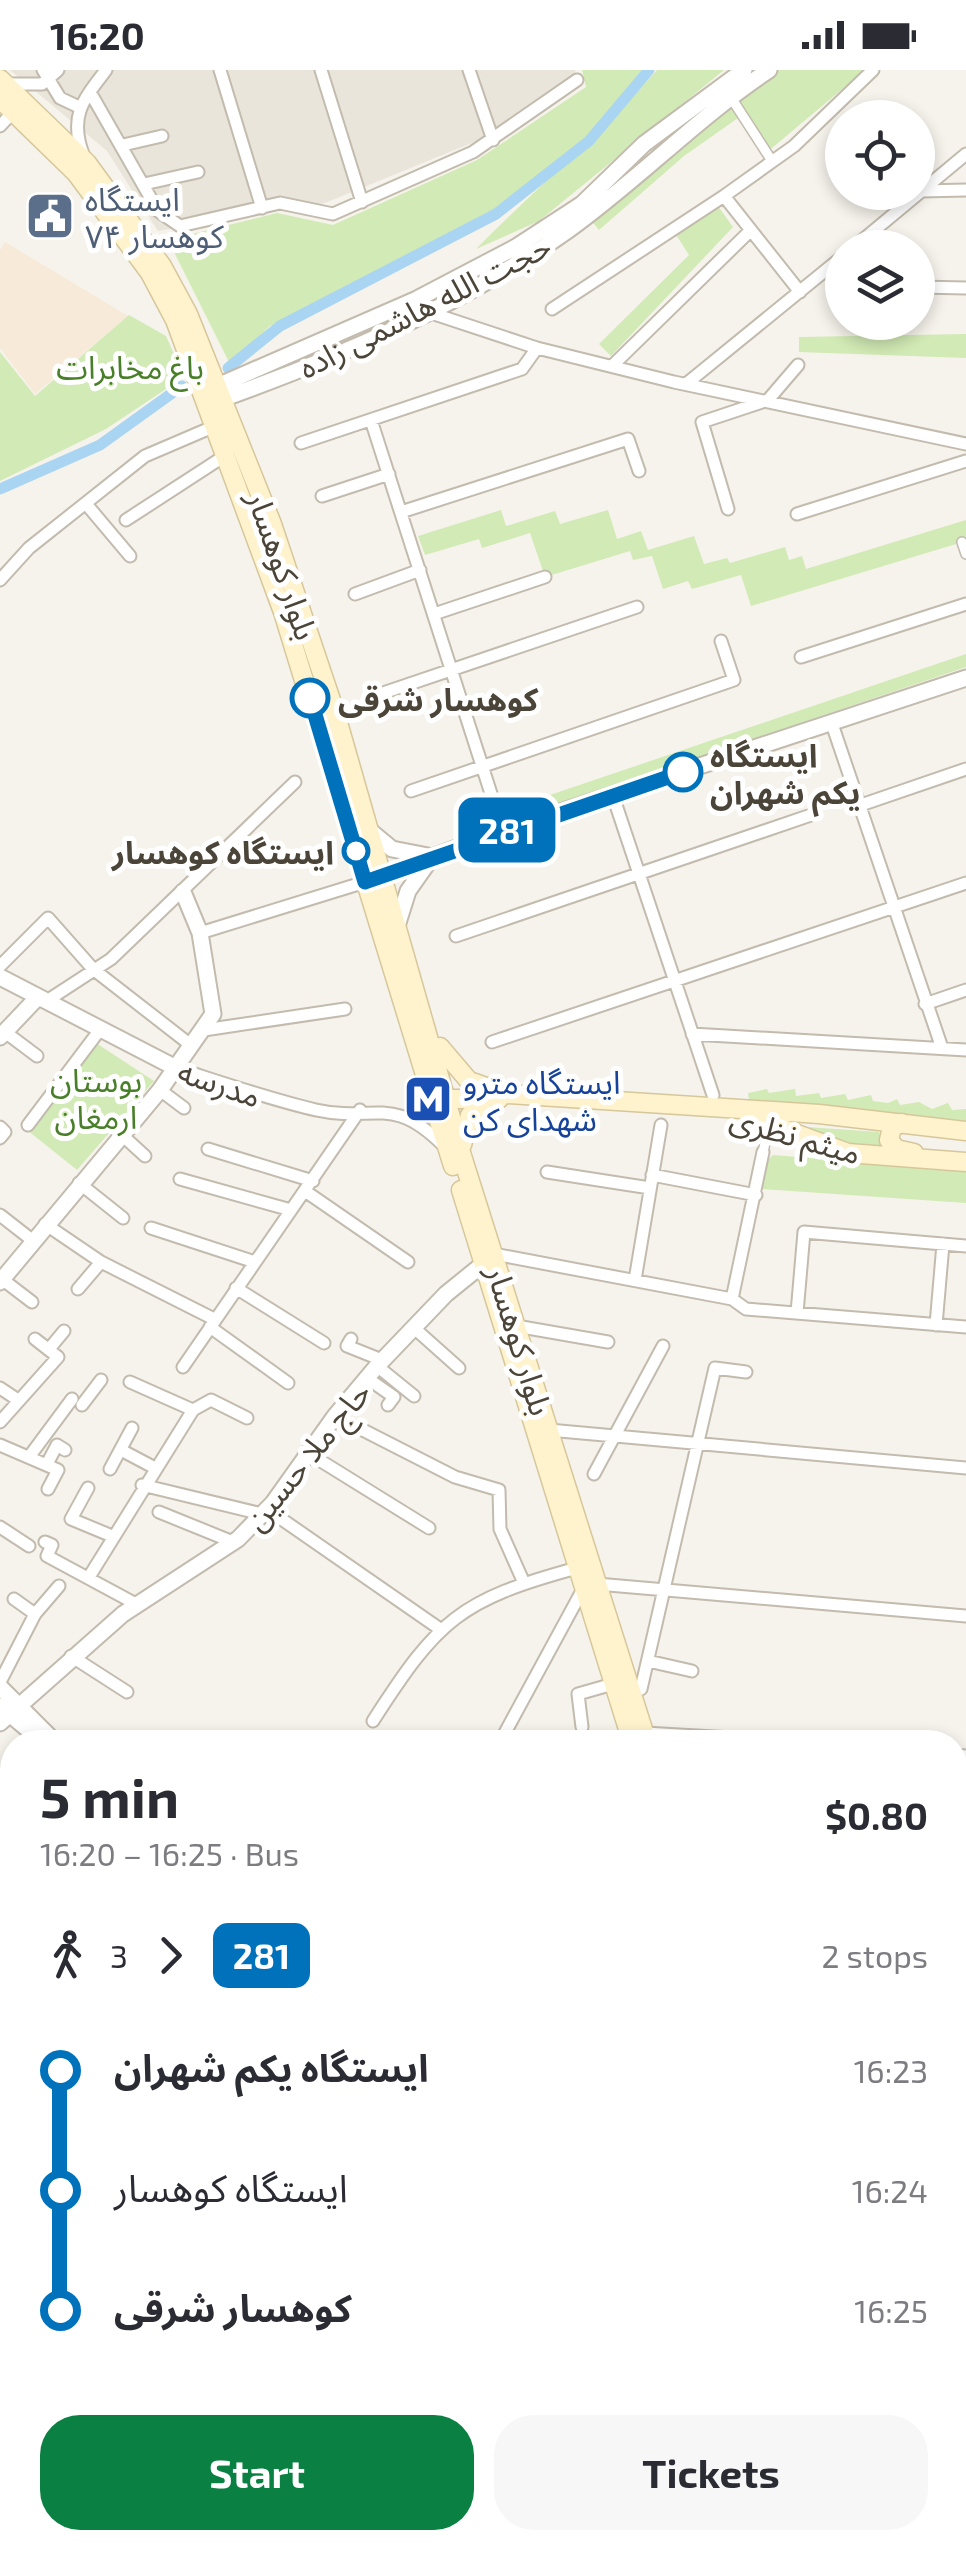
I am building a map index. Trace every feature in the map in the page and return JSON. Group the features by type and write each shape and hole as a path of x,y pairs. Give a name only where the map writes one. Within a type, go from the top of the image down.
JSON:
{"main road":[{"name":"بلوار کوهسار","path":"5,93 87,163 162,266 300,606 370,830 374,879 398,926 426,1025 439,1099"},
{"name":"بلوار کوهسار","path":"5,93 76,172 150,273 213,396 215,426 374,879 577,1568 590,1587 638,1730"},
{"name":"میثم نظری","path":"426,1025 454,1069 469,1081 507,1094 819,1114 966,1131"},
{"name":"میثم نظری","path":"439,1099 724,1112 770,1121 848,1153 957,1161"},
{"path":"455,1152 470,1115 509,1100"},
{"path":"902,1123 890,1134 896,1150 957,1161"},
{"name":"بلوار کوهسار","path":"488,1259 516,1326 549,1430 614,1684 637,1730"}],"street":[{"path":"0,126 5,93 58,70"},
{"path":"87,163 75,132 78,107 106,70"},
{"path":"220,70 262,208"},
{"path":"323,70 362,202"},
{"path":"469,70 492,140"},
{"path":"421,305 582,204 644,144 744,70"},
{"name":"حجت الله هاشمی زاده","path":"213,396 266,386 568,230 730,96 769,70"},
{"path":"552,309 772,161 874,70"},
{"path":"46,76 60,98 78,107"},
{"path":"90,92 158,211 180,226 280,203 333,214 492,140 578,80"},
{"path":"730,96 772,161"},
{"path":"123,145 162,136"},
{"path":"935,180 966,154"},
{"path":"144,184 198,172"},
{"path":"935,191 966,190"},
{"path":"724,196 800,292"},
{"path":"875,230 899,210"},
{"path":"613,365 752,230"},
{"path":"686,384 825,271"},
{"path":"935,287 966,288"},
{"path":"421,305 537,348 966,444"},
{"path":"301,443 522,369 537,348"},
{"path":"728,509 702,422 768,400 798,365"},
{"path":"371,420 504,831"},
{"path":"0,580 29,548 145,456 184,436 215,426"},
{"path":"401,512 628,439 639,471"},
{"path":"126,520 226,455"},
{"path":"797,514 966,460"},
{"path":"322,496 389,474"},
{"path":"87,505 130,556"},
{"path":"962,542 966,554"},
{"path":"355,594 420,570"},
{"path":"434,614 544,577"},
{"path":"801,657 966,604"},
{"path":"377,696 637,608"},
{"path":"411,791 480,764 734,680 721,641"},
{"path":"200,933 374,879 504,831 966,678"},
{"path":"831,721 942,1048"},
{"path":"858,806 966,770"},
{"path":"36,1056 3,1034 41,1000 111,959 296,782"},
{"path":"613,796 712,1094"},
{"path":"456,936 811,816"},
{"path":"370,830 392,849 432,857"},
{"path":"398,926 408,891 432,857"},
{"path":"492,1042 966,883"},
{"path":"32,1302 1,1280 79,1182 160,1090 213,1014 200,933 183,892"},
{"path":"0,966 48,918 93,969 192,1046"},
{"name":"مدرسه","path":"0,976 176,1068 324,1111 360,1110 404,1116 421,1123 455,1152"},
{"path":"925,1004 966,990"},
{"path":"204,1030 344,1009"},
{"path":"28,1125 100,1031"},
{"path":"692,1034 966,1050"},
{"path":"160,1090 184,1108"},
{"path":"182,1367 360,1110"},
{"path":"732,1299 770,1121"},
{"path":"635,1280 661,1125"},
{"path":"0,1127 5,1132 0,1138"},
{"path":"122,1135 146,1156"},
{"path":"208,1149 309,1186 408,1262"},
{"path":"547,1172 756,1194"},
{"path":"180,1178 291,1210"},
{"path":"79,1182 123,1218"},
{"path":"0,1214 32,1240"},
{"path":"45,1224 102,1262 212,1323 288,1383"},
{"path":"151,1228 255,1262"},
{"path":"797,1313 804,1232 966,1246"},
{"path":"936,1325 943,1244"},
{"path":"488,1259 635,1280 732,1299 746,1309 966,1327"},
{"name":"حاج ملا حسین","path":"7,1711 136,1604 233,1542 264,1512 375,1368 488,1259"},
{"path":"78,1288 102,1262"},
{"path":"236,1288 324,1343"},
{"path":"516,1326 608,1342"},
{"path":"413,1328 459,1368"},
{"path":"49,1349 64,1331"},
{"path":"0,1422 58,1357 35,1339"},
{"path":"351,1339 347,1346 414,1396"},
{"path":"594,1474 663,1346"},
{"path":"375,1368 394,1398 388,1405"},
{"path":"641,1689 714,1368 746,1372"},
{"path":"29,1457 100,1380"},
{"path":"130,1382 193,1410"},
{"path":"0,1388 18,1400"},
{"path":"89,1576 193,1410 211,1400 248,1418"},
{"path":"357,1427 455,1478 499,1490 500,1529 524,1583"},
{"path":"110,1469 132,1428"},
{"path":"549,1430 966,1468"},
{"path":"0,1445 58,1470 48,1489"},
{"path":"47,1464 57,1445 66,1450"},
{"path":"122,1450 155,1468"},
{"path":"308,1454 429,1528"},
{"path":"142,1486 264,1512 440,1629"},
{"path":"88,1488 71,1518 112,1536"},
{"path":"159,1512 233,1542"},
{"path":"0,1527 30,1546"},
{"path":"45,1542 52,1545 46,1556 136,1604"},
{"path":"58,1562 65,1546"},
{"path":"373,1721 418,1653 467,1607 524,1583 577,1568"},
{"path":"29,1730 7,1711 0,1684 35,1614 59,1586"},
{"path":"507,1730 590,1587 966,1616"},
{"path":"14,1599 35,1614"},
{"path":"71,1656 127,1692"},
{"path":"648,1661 692,1671"},
{"path":"582,1727 578,1694 614,1684"},
{"path":"7,1711 36,1730"}],"shaded area":[{"path":"10,70 575,70 577,80 479,140 325,203 158,231 107,151"},
{"path":"5,242 128,316 35,394 0,348 0,250"}],"green space":[{"path":"582,70 644,70 591,133 500,206 270,326 230,364 168,240 277,213 333,225 477,160 586,87"},
{"path":"657,70 724,70 539,221 476,249 613,117"},
{"path":"779,70 865,70 766,153 734,99"},
{"path":"730,105 738,118 684,156 599,230 590,219"},
{"path":"715,202 733,227 611,356 599,344 689,255 673,230"},
{"name":"باغ مخابرات","path":"129,315 166,336 184,377 106,429 0,481 0,352 35,396"},
{"path":"966,334 966,358 799,352 799,337 935,340 935,335"},
{"path":"501,510 506,526 555,511 560,524 608,510 617,539 641,531 648,550 694,536 704,564 727,558 730,563 785,547 789,560 802,556 806,569 966,520 966,541 751,606 741,575 692,589 688,581 663,589 652,556 633,560 630,551 545,577 530,533 482,548 479,539 425,555 418,536"},
{"path":"966,654 966,667 555,806 550,795"},
{"name":"بوستان ارمغان","path":"96,1043 154,1081 77,1170 27,1130"},
{"path":"767,1089 769,1093 795,1089 796,1096 819,1093 821,1098 845,1094 848,1100 871,1095 873,1101 888,1103 897,1099 900,1105 919,1102 932,1109 948,1103 952,1110 966,1109 966,1122 749,1101 748,1093"},
{"path":"792,1126 879,1132 883,1147 854,1148"},
{"path":"773,1155 966,1171 966,1203 762,1189 767,1161"}],"waterway":[{"path":"228,368 280,326 496,214 589,141 649,70"},
{"path":"0,489 100,445 182,386"}],"bus line":[{"name":"281","path":"310,698 365,882 683,772"}],"place":[{"name":"ایستگاه ۷۴ کوهسار","path":"50,216"},
{"name":"کوهسار شرقی","path":"310,698"},
{"name":"ایستگاه یکم شهران","path":"683,772"},
{"name":"ایستگاه کوهسار","path":"356,851"},
{"name":"ایستگاه مترو شهدای کن","path":"428,1099"}]}
